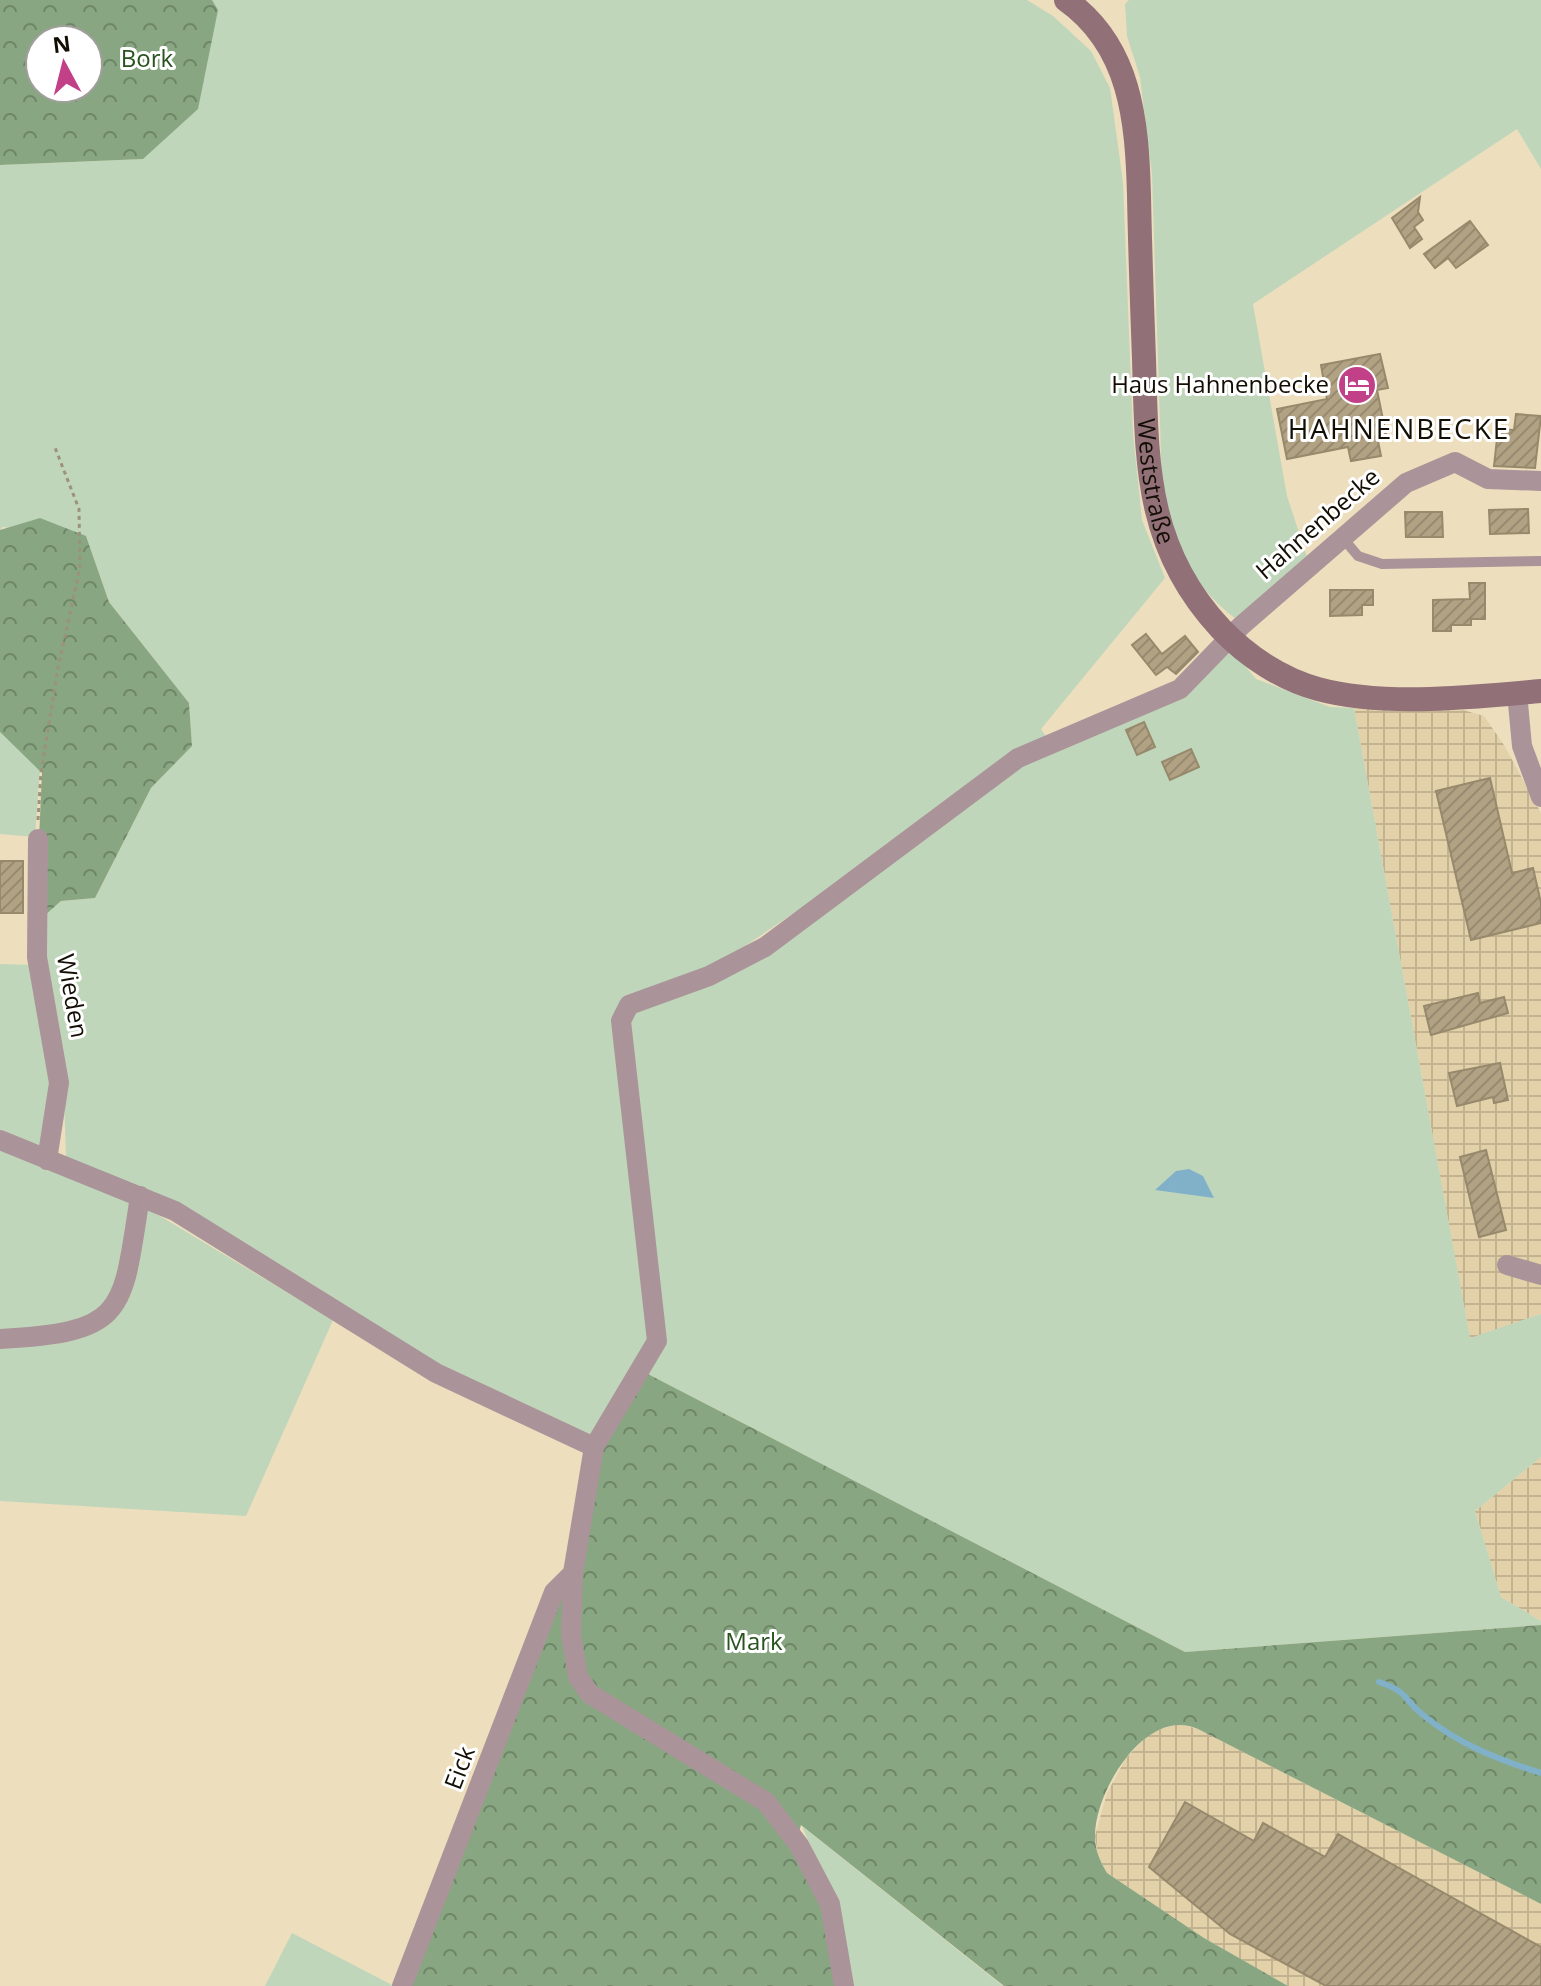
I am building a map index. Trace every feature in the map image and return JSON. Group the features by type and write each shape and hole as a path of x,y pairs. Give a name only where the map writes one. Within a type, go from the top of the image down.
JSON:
{"main road":[{"name":"Weststraße","path":"1066,0 1094,23 1108,41 1128,84 1138,178 1146,439 1158,523 1183,581 1199,606 1230,639 1274,670 1316,689 1384,697 1529,692"}],"street":[{"name":"Hahnenbecke","path":"594,1447 657,1341 621,1021 629,1005 709,976 765,947 1018,758 1180,689 1230,639 1406,483 1455,462 1488,479 1541,481"},
{"path":"1529,692 1522,746 1541,797"},
{"name":"Wieden","path":"38,839 37,957 59,1083 47,1160"},
{"path":"0,1140 175,1211 436,1373 594,1447 573,1573 571,1656 578,1677 590,1694 766,1802 799,1845 830,1904 844,1986"},
{"path":"0,1339 71,1334 85,1329 113,1308 126,1284 140,1196"},
{"path":"1507,1265 1541,1275"},
{"name":"Eick","path":"402,1986 554,1592 573,1573"}],"lane":[{"path":"1342,537 1358,556 1382,564 1541,561"}],"path":[{"path":"38,839 41,772 80,568 79,509 54,445"}],"shaded area":[{"path":"1354,708 1463,710 1484,716 1504,745 1541,813 1541,1314 1470,1339"},
{"path":"1541,1457 1541,1621 1501,1597 1475,1511"},
{"path":"1179,1724 1198,1729 1541,1904 1541,1986 1288,1986 1204,1938 1107,1873 1098,1856 1095,1836 1107,1793 1126,1758 1151,1732"}],"green space":[{"name":"Bork","path":"0,0 212,0 218,10 198,109 143,159 0,165"},
{"path":"212,0 1027,0 1053,16 1091,51 1110,88 1123,182 1133,434 1142,520 1165,578 1041,729 1049,741 705,973 627,995 652,1340 592,1443 437,1365 66,1158 64,1095 41,955 43,917 61,901 95,898 151,788 192,746 189,703 109,602 86,536 3,527 0,530 0,165 143,159 218,11"},
{"path":"1129,0 1541,0 1541,169 1517,129 1253,304 1287,496 1308,560 1236,619 1205,590 1186,560 1162,486 1152,175 1140,77 1127,36 1125,4"},
{"path":"40,518 86,536 109,602 189,703 192,746 151,788 95,898 61,901 43,917 39,839 42,773 0,732 0,530"},
{"path":"1230,648 1256,679 1330,707 1354,708 1470,1338 1541,1314 1541,1457 1475,1511 1501,1597 1541,1621 1541,1625 1185,1652 644,1372 661,1342 626,1016 711,982 1021,764 1183,692"},
{"path":"0,732 40,770 35,837 0,834"},
{"path":"0,964 35,965 50,1084 44,1155 0,1137"},
{"path":"0,1144 135,1201 110,1305 71,1332 0,1336"},
{"path":"140,1204 333,1320 246,1516 0,1501 0,1341 118,1311"},
{"name":"Mark","path":"644,1372 1185,1652 1541,1625 1541,1904 1198,1729 1179,1725 1160,1729 1142,1741 1113,1777 1097,1818 1095,1842 1100,1860 1107,1873 1204,1938 1288,1986 1004,1986 801,1825 795,1845 824,1901 840,1986 404,1986 554,1603 576,1580 596,1447"},
{"path":"802,1826 1003,1986 849,1986 834,1903"},
{"path":"292,1933 394,1986 265,1986"}],"water":[{"path":"1189,1169 1203,1176 1214,1198 1155,1190 1176,1171"}],"building":[{"path":"1420,197 1418,212 1423,220 1414,227 1422,239 1410,248 1392,218"},
{"path":"1470,221 1488,245 1456,268 1448,258 1435,268 1424,254"},
{"path":"1380,354 1388,388 1377,390 1386,434 1377,436 1381,456 1351,461 1348,447 1287,459 1277,409 1327,399 1321,365"},
{"path":"1516,414 1541,416 1535,468 1494,466 1498,429 1514,430"},
{"path":"1528,509 1529,533 1490,534 1489,510"},
{"path":"1405,512 1442,512 1443,537 1406,537"},
{"path":"1469,583 1485,583 1485,619 1471,619 1471,625 1451,625 1451,631 1433,631 1433,600 1470,599"},
{"path":"1330,590 1373,590 1373,605 1362,605 1362,615 1330,616"},
{"path":"1146,634 1162,654 1185,636 1198,652 1176,674 1167,667 1156,675 1132,645"},
{"path":"1144,722 1155,747 1137,755 1126,730"},
{"path":"1191,749 1199,767 1170,780 1162,762"},
{"path":"1490,778 1512,873 1533,868 1541,903 1541,923 1471,940 1436,791"},
{"path":"0,861 23,861 23,913 0,913"},
{"path":"1478,993 1480,1003 1504,997 1508,1013 1431,1035 1424,1006"},
{"path":"1500,1063 1508,1100 1494,1103 1493,1097 1457,1106 1449,1073"},
{"path":"1486,1150 1506,1230 1479,1237 1460,1157"},
{"path":"1185,1802 1254,1841 1263,1823 1325,1857 1338,1834 1541,1947 1541,1986 1326,1986 1230,1934 1149,1867"}],"waterway":[{"path":"1379,1682 1401,1693 1423,1715 1465,1743 1541,1773"}],"place":[{"name":"Haus Hahnenbecke","path":"1357,385"}],"district":[{"name":"HAHNENBECKE","path":"1399,429"}]}
